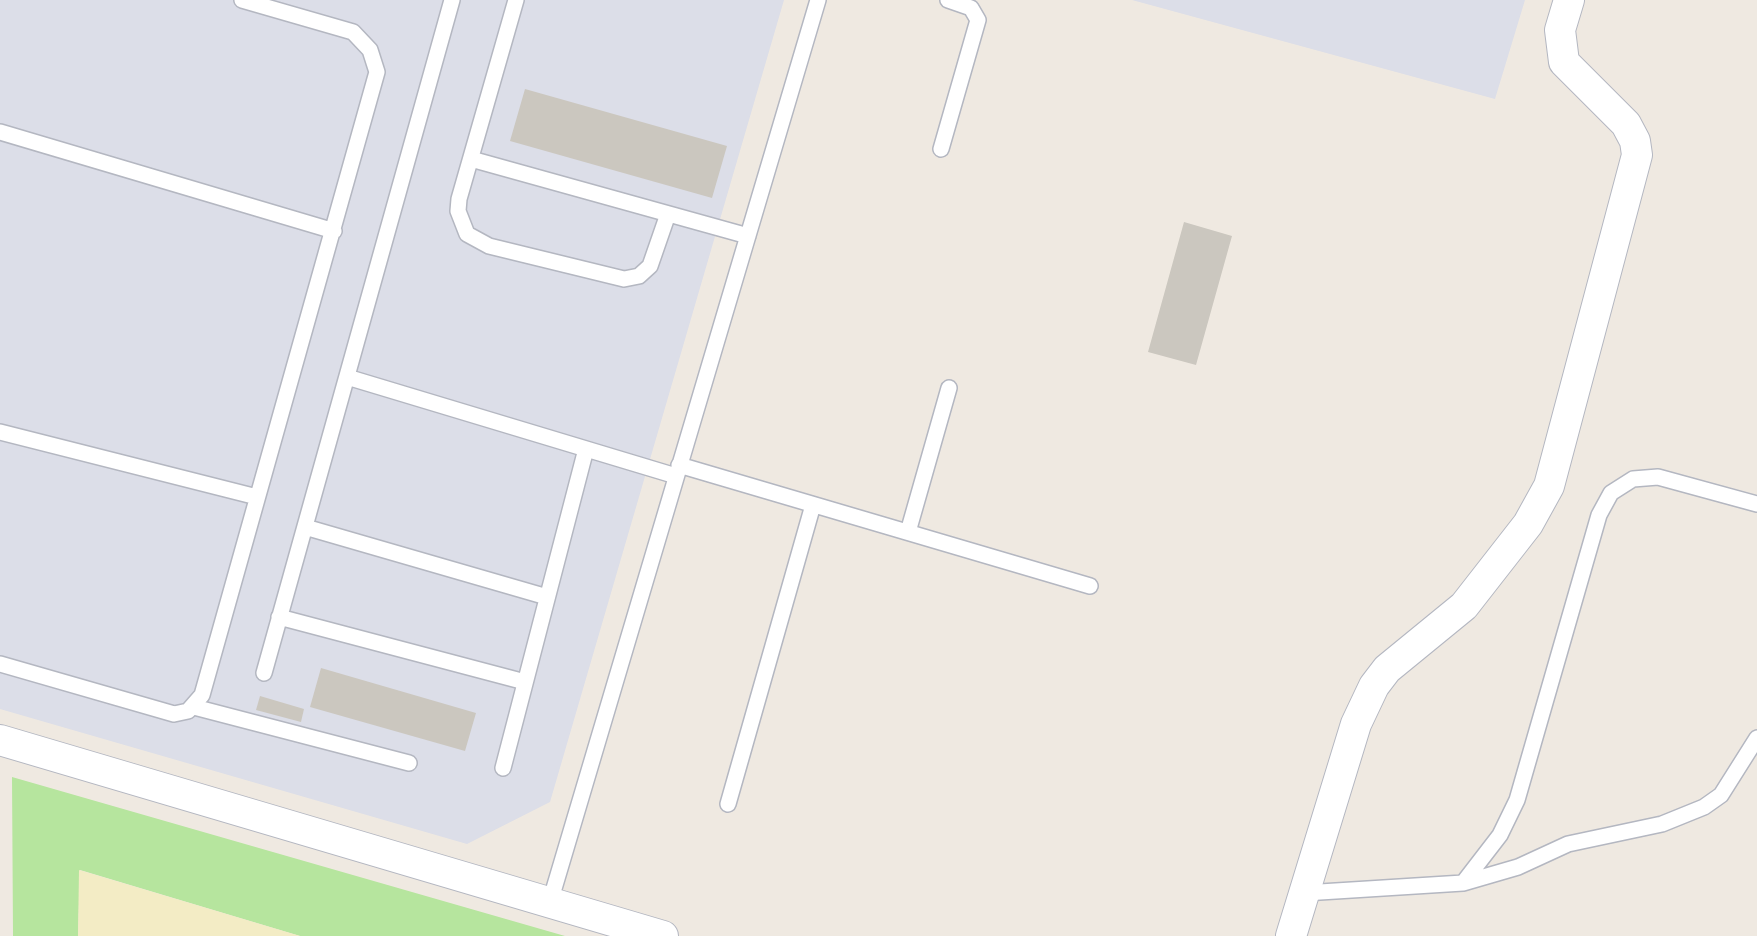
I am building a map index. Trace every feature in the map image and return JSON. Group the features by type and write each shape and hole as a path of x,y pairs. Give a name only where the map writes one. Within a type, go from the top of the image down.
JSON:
{"street":[{"path":"1291,936 1356,724 1374,686 1388,669 1464,606 1528,524 1549,486 1637,156 1636,142 1626,124 1564,62 1559,41 1569,0"},
{"path":"0,740 662,936"}],"lane":[{"path":"194,707 202,696 376,84 375,61 363,40 353,32 242,0"},
{"path":"264,673 452,0"},
{"path":"516,0 458,212 468,234 489,246 617,278 632,278 650,266 668,214"},
{"path":"550,902 818,0"},
{"path":"941,149 978,20 971,8 948,0"},
{"path":"0,132 334,232"},
{"path":"470,158 748,236"},
{"path":"347,376 586,449 813,505 1090,586"},
{"path":"908,532 949,388"},
{"path":"0,432 257,497"},
{"path":"504,768 586,449"},
{"path":"1463,883 1500,834 1517,800 1599,515 1611,493 1633,479 1658,477 1757,504"},
{"path":"728,804 813,505"},
{"path":"305,527 547,597"},
{"path":"280,617 525,682"},
{"path":"0,664 174,714 194,707 408,763"},
{"path":"1304,893 1463,883 1518,867 1580,840 1662,824 1721,795 1757,738"}],"shaded area":[{"path":"0,0 784,0 550,802 467,844 0,709"},
{"path":"1132,0 1525,0 1495,99"}],"green space":[{"path":"12,777 565,936 300,936 80,870 78,936 13,936"}],"sand":[{"path":"79,870 300,936 78,936"}],"building":[{"path":"525,89 727,146 712,198 510,141"},
{"path":"1184,222 1232,236 1196,365 1148,352"},
{"path":"321,668 476,713 465,751 310,707"},
{"path":"260,696 304,709 301,722 256,710"}]}
